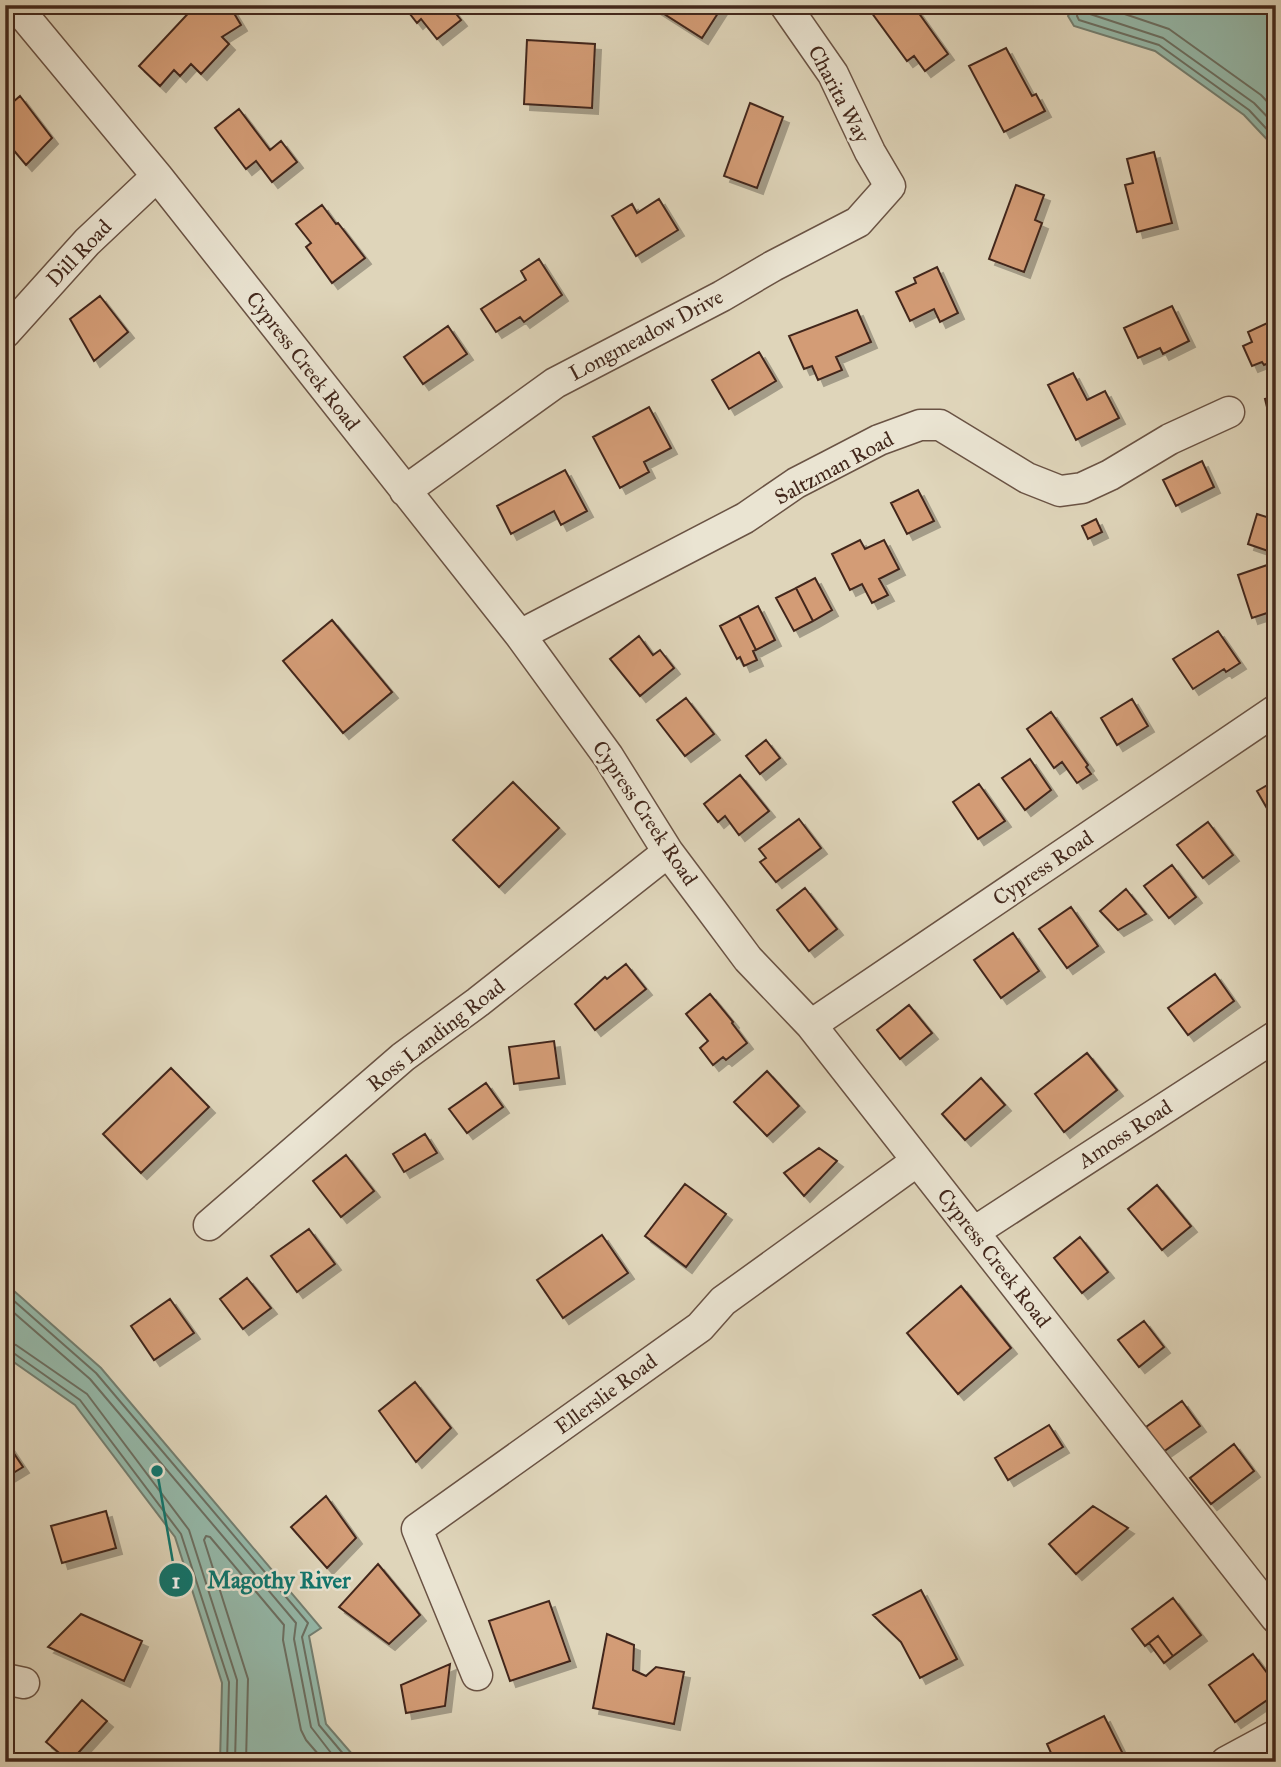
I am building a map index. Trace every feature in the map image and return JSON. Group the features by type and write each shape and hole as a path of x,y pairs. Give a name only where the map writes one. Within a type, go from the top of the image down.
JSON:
{"street":[{"name":"Cypress Creek Road","path":"16,5 157,176 520,635 608,756 668,852 748,959 811,1025 1276,1618"},
{"name":"Charita Way","path":"785,5 833,74 870,152 890,186"},
{"name":"Dill Road","path":"5,333 87,242 157,176"},
{"name":"Longmeadow Drive","path":"405,491 555,383 858,222 890,186"},
{"name":"Saltzman Road","path":"520,635 745,519 796,483 839,460 879,440 920,425 940,425 1027,478 1060,491 1082,488 1170,439 1228,412"},
{"name":"Cypress Road","path":"811,1025 1276,710"},
{"name":"Ross Landing Road","path":"209,1226 403,1057 478,1002 668,852"},
{"name":"Amoss Road","path":"974,1232 1276,1036"},
{"name":"Ellerslie Road","path":"477,1675 417,1529 700,1327 723,1301 917,1161"},
{"path":"1226,1762 1276,1735"}],"water":[{"path":"1070,5 1276,5 1276,149 1244,115 1155,51 1074,26 1068,16 1072,9"},
{"path":"5,1283 101,1368 321,1628 309,1636 326,1724 359,1762 220,1762 222,1683 175,1537 75,1405 5,1356"}],"building":[{"path":"196,5 229,5 241,25 222,37 229,44 201,74 191,64 180,76 174,70 160,86 139,66"},
{"path":"403,5 449,5 461,20 437,39 421,19 417,23"},
{"path":"650,5 720,5 722,7 702,38"},
{"path":"866,5 913,5 948,54 925,71 914,56 907,61"},
{"path":"527,40 595,44 592,108 524,104"},
{"path":"1006,48 1032,96 1036,94 1045,111 1004,132 969,66"},
{"path":"20,96 52,138 26,165 5,140 5,109"},
{"path":"750,103 783,117 757,188 724,176"},
{"path":"239,109 270,150 281,141 297,162 272,182 256,161 246,169 215,128"},
{"path":"1154,152 1172,223 1137,232 1125,185 1133,183 1127,159"},
{"path":"1016,185 1044,195 1035,220 1042,223 1024,272 989,259"},
{"path":"659,199 678,230 636,256 612,216 632,204 637,213"},
{"path":"322,205 365,258 332,283 306,247 311,243 296,224"},
{"path":"539,259 562,295 524,322 520,317 496,332 481,309 526,280 521,271"},
{"path":"937,267 958,313 940,322 934,309 910,321 896,292 916,283 914,278"},
{"path":"100,296 128,332 94,361 70,319"},
{"path":"1172,306 1189,341 1163,354 1160,348 1138,358 1124,328"},
{"path":"857,310 871,342 836,357 842,370 818,380 812,366 804,369 789,336"},
{"path":"1276,319 1276,360 1252,366 1243,346 1252,342 1248,332"},
{"path":"448,326 467,354 423,384 404,357"},
{"path":"759,352 776,381 729,409 712,380"},
{"path":"1073,373 1087,400 1105,391 1119,418 1076,440 1048,385"},
{"path":"1276,396 1276,439 1275,440 1265,399"},
{"path":"649,407 671,448 644,462 649,472 620,488 593,437"},
{"path":"1202,461 1214,487 1176,506 1163,480"},
{"path":"565,470 587,511 561,525 554,511 511,534 497,506"},
{"path":"918,490 934,521 907,534 891,503"},
{"path":"1257,514 1276,520 1276,538 1271,552 1248,544"},
{"path":"1096,519 1102,532 1088,539 1082,526"},
{"path":"860,540 865,549 884,540 899,569 879,579 888,595 872,603 862,584 850,590 832,554"},
{"path":"1276,562 1276,610 1252,618 1238,575"},
{"path":"815,578 832,610 813,621 796,588"},
{"path":"796,588 813,621 794,631 776,598"},
{"path":"758,606 775,640 756,650 739,616"},
{"path":"739,616 756,650 753,651 757,660 744,666 740,657 737,659 720,626"},
{"path":"332,620 392,692 343,733 283,661"},
{"path":"1218,631 1240,663 1226,672 1224,669 1193,689 1173,659"},
{"path":"639,636 653,655 660,650 674,668 640,696 610,659"},
{"path":"686,698 714,734 685,756 657,720"},
{"path":"1132,699 1148,726 1117,745 1101,718"},
{"path":"1051,712 1088,765 1086,767 1091,774 1077,783 1062,762 1054,768 1027,729"},
{"path":"766,740 780,758 760,774 746,756"},
{"path":"1030,759 1051,790 1025,810 1002,778"},
{"path":"740,775 769,811 739,835 725,816 718,822 704,804"},
{"path":"1276,780 1276,824 1257,791"},
{"path":"513,782 559,828 499,887 453,840"},
{"path":"979,784 1005,821 978,839 953,802"},
{"path":"799,819 821,848 776,882 760,862 766,858 759,849"},
{"path":"1208,822 1233,855 1203,878 1177,845"},
{"path":"1172,865 1196,897 1169,918 1144,886"},
{"path":"805,888 837,929 809,951 777,910"},
{"path":"1126,889 1146,914 1118,930 1100,911"},
{"path":"1071,907 1098,946 1067,968 1039,929"},
{"path":"1013,933 1039,971 1001,998 974,960"},
{"path":"626,964 646,989 595,1030 575,1004 605,977 607,979"},
{"path":"1215,974 1234,1001 1188,1035 1168,1008"},
{"path":"710,994 747,1043 726,1060 723,1057 713,1065 700,1048 708,1041 686,1014"},
{"path":"909,1005 932,1033 900,1059 877,1030"},
{"path":"554,1041 559,1078 514,1084 509,1047"},
{"path":"1087,1053 1117,1090 1064,1132 1035,1094"},
{"path":"1276,1065 1276,1080 1269,1069"},
{"path":"171,1068 209,1107 141,1173 103,1134"},
{"path":"767,1071 799,1106 767,1136 734,1102"},
{"path":"981,1078 1005,1105 965,1140 942,1114"},
{"path":"486,1083 503,1107 467,1133 449,1109"},
{"path":"425,1134 437,1153 404,1172 393,1154"},
{"path":"819,1148 837,1161 804,1196 784,1173"},
{"path":"346,1155 374,1191 341,1217 313,1181"},
{"path":"685,1184 726,1214 686,1267 645,1236"},
{"path":"1157,1185 1191,1226 1162,1250 1128,1209"},
{"path":"309,1229 335,1264 297,1292 271,1256"},
{"path":"602,1235 628,1273 563,1318 537,1280"},
{"path":"1080,1237 1108,1272 1082,1293 1054,1258"},
{"path":"247,1278 271,1308 243,1329 220,1299"},
{"path":"961,1286 1011,1348 958,1394 907,1333"},
{"path":"170,1299 194,1333 154,1360 131,1326"},
{"path":"1144,1321 1164,1347 1139,1367 1118,1340"},
{"path":"415,1382 451,1428 416,1462 379,1411"},
{"path":"1182,1401 1200,1426 1163,1452 1146,1427"},
{"path":"1049,1425 1063,1447 1008,1480 995,1458"},
{"path":"5,1440 23,1467 5,1478"},
{"path":"1234,1444 1254,1471 1211,1504 1190,1478"},
{"path":"326,1496 356,1538 327,1568 291,1527"},
{"path":"1093,1506 1128,1528 1076,1574 1049,1544"},
{"path":"106,1511 116,1548 62,1563 51,1526"},
{"path":"378,1564 420,1615 389,1644 339,1607"},
{"path":"921,1590 957,1659 920,1678 901,1642 873,1615"},
{"path":"1173,1598 1201,1635 1173,1656 1158,1636 1145,1646 1132,1629"},
{"path":"549,1601 570,1661 510,1681 489,1621"},
{"path":"81,1614 142,1641 124,1681 48,1647"},
{"path":"607,1634 634,1645 633,1670 646,1676 656,1667 684,1672 674,1724 593,1708"},
{"path":"1158,1636 1173,1656 1164,1663 1149,1643"},
{"path":"1253,1654 1276,1685 1276,1694 1235,1722 1209,1685"},
{"path":"450,1664 445,1706 406,1713 401,1685"},
{"path":"82,1700 107,1721 70,1762 46,1742"},
{"path":"1104,1716 1123,1754 1107,1762 1055,1762 1047,1744"}],"place":[{"name":"Magothy River","path":"157,1471"}]}
